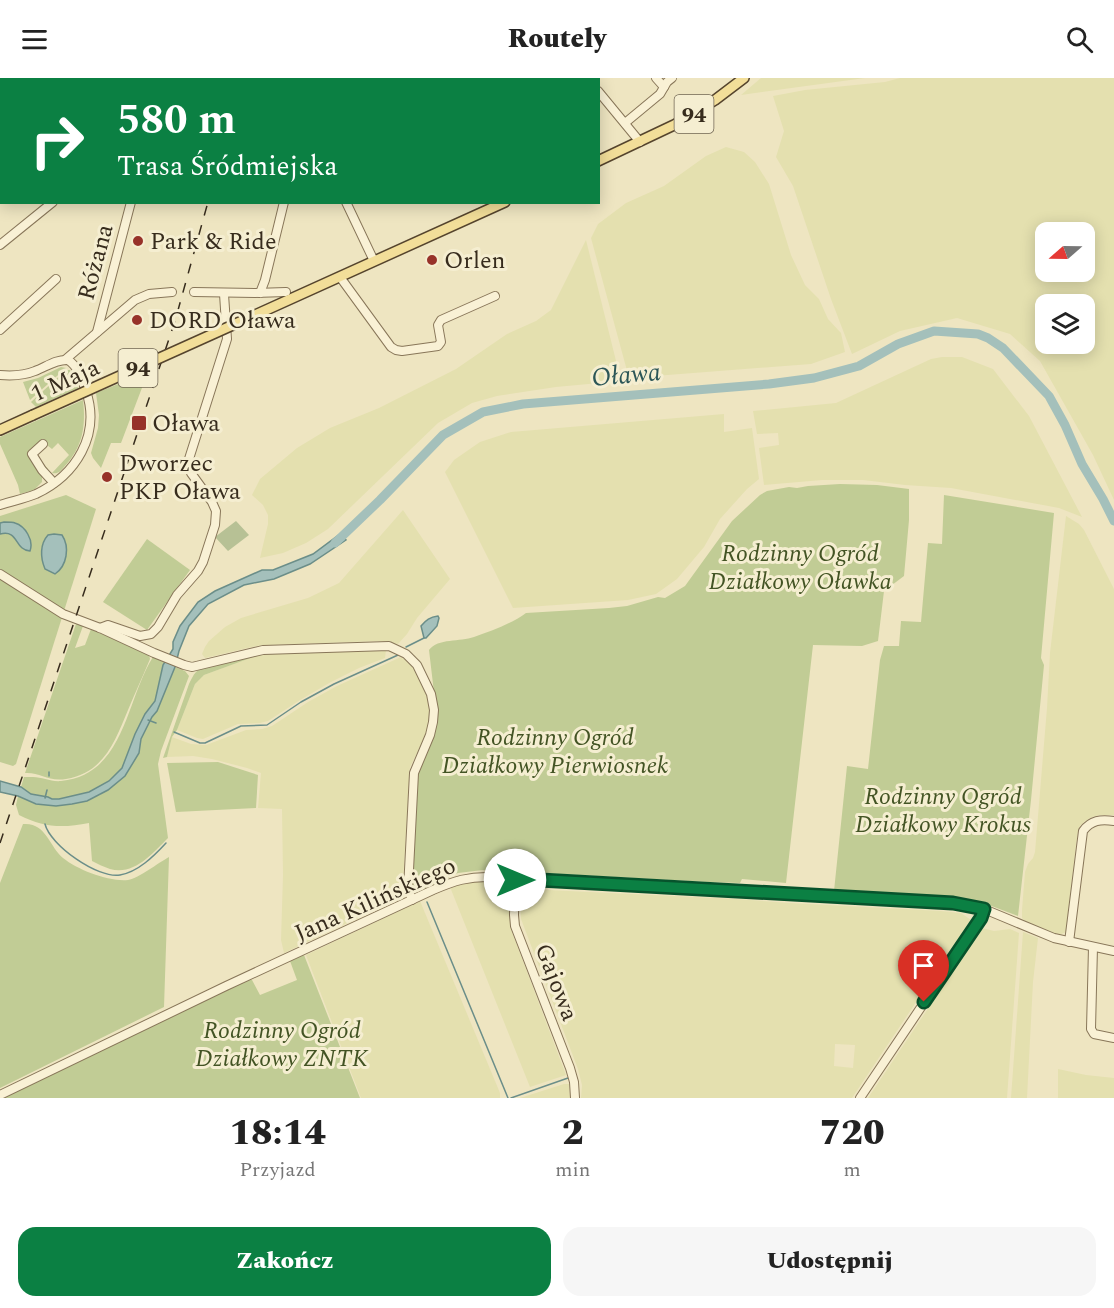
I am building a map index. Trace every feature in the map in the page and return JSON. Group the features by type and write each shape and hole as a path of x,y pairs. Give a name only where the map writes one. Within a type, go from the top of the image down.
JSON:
{"main road":[{"name":"94","path":"600,160 692,115 744,78"},
{"name":"94","path":"340,277 501,204"},
{"name":"1 Maja","path":"0,430 340,277"}],"street":[{"path":"656,78 664,87"},
{"path":"625,123 660,93 672,78"},
{"path":"600,94 640,142"},
{"path":"0,245 51,204"},
{"name":"Różana","path":"97,332 130,204"},
{"path":"260,293 284,204"},
{"path":"346,204 374,261"},
{"path":"340,277 391,347 402,351 438,346 441,342 438,325 441,320 495,296"},
{"path":"0,330 56,279"},
{"path":"194,292 224,294 286,291"},
{"path":"0,375 23,375 63,360 138,298 149,294 172,292"},
{"path":"98,627 108,625 144,636 154,632 173,601 203,562 215,525 215,506 188,464 227,339 224,294"},
{"path":"104,306 118,314"},
{"path":"0,505 36,494 66,474 79,459 90,426 88,395 75,365 71,361 63,360"},
{"path":"43,444 32,454 54,483"},
{"path":"0,574 63,615 98,627 192,667 263,650 294,648 389,646 410,658 423,676 431,694 434,710 430,735 414,773 408,889 412,900"},
{"path":"1069,942 1083,831 1096,820 1114,821"},
{"name":"Jana Kilińskiego","path":"0,1095 226,986 463,878 486,876 953,903 984,909 1069,942 1114,951"},
{"name":"Gajowa","path":"515,878 515,926 570,1068 575,1098"},
{"path":"860,1098 981,918 984,909"},
{"path":"1093,947 1091,1029 1094,1034 1114,1038"}],"shaded area":[{"path":"761,78 865,78 741,95"},
{"path":"900,78 1114,78 1114,500 1093,455 1040,361 1010,334 957,318 900,331 852,354 793,186 776,157 784,131 773,96 805,90 885,82"},
{"path":"726,147 744,152 755,162 769,184 791,255 805,285 819,299 828,319 841,333 845,352 811,364 629,378 591,238 598,224 626,203 664,186 706,156"},
{"path":"586,240 621,381 556,387 497,396 472,403 438,423 328,529 306,543 283,553 260,558 268,515 263,505 252,495 260,479 297,448 330,428 379,408 456,369 507,334 536,321 551,310"},
{"path":"962,357 993,369 1029,416 1082,517 1059,508 951,488 863,480 822,480 764,485 759,448 779,445 778,433 757,434 753,411 836,403 931,359"},
{"path":"724,414 724,432 752,428 759,479 720,519 704,547 677,579 656,594 628,600 513,608 445,472 454,460 480,442 511,432"},
{"path":"403,510 450,579 398,644 378,641 270,645 205,658 202,654 209,641 225,627 241,618 308,598 339,583"},
{"path":"1066,516 1084,530 1114,589 1114,815 1092,817 1080,826 1066,932 1059,935 1025,921 1022,918 1022,910 1025,872 1035,852 1050,653"},
{"path":"386,650 385,658 331,682 268,721 238,724 203,739 177,730 195,684 204,675 252,657 274,652"},
{"path":"401,657 415,670 430,703 429,721 424,739 410,767 402,897 284,953 281,940 282,809 258,808 261,773 212,759 193,756 167,757 172,737 191,744 206,745 246,730 272,726 337,686"},
{"path":"479,880 494,881 502,895 507,896 512,932 566,1075 530,1087 450,887"},
{"path":"524,886 527,889 941,911 961,913 971,920 852,1098 581,1098 582,1085 578,1069 521,919 520,890","holes":["835,1044 855,1045 853,1068 834,1066"]},
{"path":"420,901 500,1093 500,1098 361,1098 306,955"},
{"path":"982,928 994,931 1010,929 1019,933 1007,1098 868,1098"},
{"path":"1023,932 1038,938 1033,982 1027,1098 1011,1098"},
{"path":"1058,1069 1114,1078 1114,1098 1058,1098"},
{"path":"569,1084 570,1098 520,1098"}],"green space":[{"path":"61,367 66,368 30,400 23,382"},
{"path":"66,370 70,370 78,388 36,407 31,402"},
{"path":"148,372 121,443 111,443 101,468 91,453 98,428 96,393"},
{"path":"83,400 82,436 75,452 60,471 52,473 69,455 58,443 52,449 47,445 36,455 48,469 42,474 42,482 34,490 20,494 0,444 0,437"},
{"path":"840,484 909,489 904,576 884,591 878,641 862,646 813,645 786,883 742,879 740,883 709,882 483,870 458,873 415,893 411,891 417,774 434,734 437,718 429,650 433,646 480,635 526,613 609,608 627,606 658,597 665,598 685,586 732,521 760,495 767,491 789,487"},
{"path":"66,495 96,509 16,764 13,766 0,762 0,516"},
{"name":"Rodzinny Ogród Działkowy Krokus","path":"944,495 1054,513 1041,658 1044,665 1018,916 981,902 965,899 834,891 847,766 868,769 880,660 884,646 899,646 901,621 921,622 928,543 942,544"},
{"path":"236,521 249,535 228,551 215,537"},
{"path":"147,539 190,570 147,630 103,602"},
{"path":"76,624 83,626 75,648 85,645 91,629 149,655 150,659 113,744 99,763 79,776 60,780 25,773"},
{"path":"274,652 253,657 204,675 195,684 177,730 172,737 167,757 163,758 189,684 196,672 221,663"},
{"path":"153,657 164,662 155,701 145,714 122,768 109,781 90,792 59,799 31,794 21,787 24,777 61,781 82,776 99,765 121,732"},
{"path":"175,667 185,671 189,676 158,764 168,838 156,850 135,866 119,870 110,869 92,861 89,823 54,826 19,815 16,805 18,796 25,799 79,803 100,795 125,776 139,753 141,739 157,711"},
{"path":"218,762 258,775 256,808 176,812 167,763"},
{"path":"23,824 31,824 42,831 58,853 69,862 85,871 112,879 132,879 169,857 164,1007 0,1088 0,883"},
{"name":"Rodzinny Ogród Działkowy ZNTK","path":"304,955 360,1098 1,1098 249,979 252,980 260,995 297,980 290,961"}],"water":[{"path":"0,523 15,523 25,530 31,542 30,551 21,547 10,534 0,534"},
{"path":"340,534 346,540 310,564 274,579 244,585 208,604 189,626 157,711 141,739 139,753 125,776 108,790 87,801 56,806 36,804 18,796 0,792 0,781 21,787 31,794 59,799 89,792 109,781 122,768 135,734 145,714 155,701 163,665 173,649 173,642 180,626 198,602 215,591 262,570 273,570 313,554"},
{"path":"48,535 62,535 66,545 65,561 55,574 45,569 42,560 42,547 45,539"},
{"path":"438,616 437,626 424,638 421,626 428,619"}],"waterway":[{"name":"Oława","path":"335,543 443,435 483,412 523,404 769,384 814,378 859,366 898,344 934,331 978,334 988,338 1003,348 1049,396 1082,464 1114,521"},
{"path":"406,647 424,638"},
{"path":"174,732 205,743 241,726 267,725 301,702 334,684 398,655"},
{"path":"148,720 156,723"},
{"path":"45,798 47,790"},
{"path":"45,824 56,841 76,859 100,872 111,875 133,871 166,843"},
{"path":"427,902 508,1098"},
{"path":"511,1098 568,1078"}],"railway":[{"path":"0,843 175,321 207,204"}],"place":[{"name":"Park & Ride","path":"138,241"},
{"name":"Orlen","path":"432,260"},
{"name":"DORD Oława","path":"137,320"},
{"name":"Oława","path":"139,423"},
{"name":"Dworzec PKP Oława","path":"107,477"}],"route":[{"path":"515,880 515,878 953,903 984,909 981,918 924,1002"}],"park label":[{"name":"Rodzinny Ogród Działkowy Oławka","path":"800,567"},
{"name":"Rodzinny Ogród Działkowy Pierwiosnek","path":"555,751"}]}
